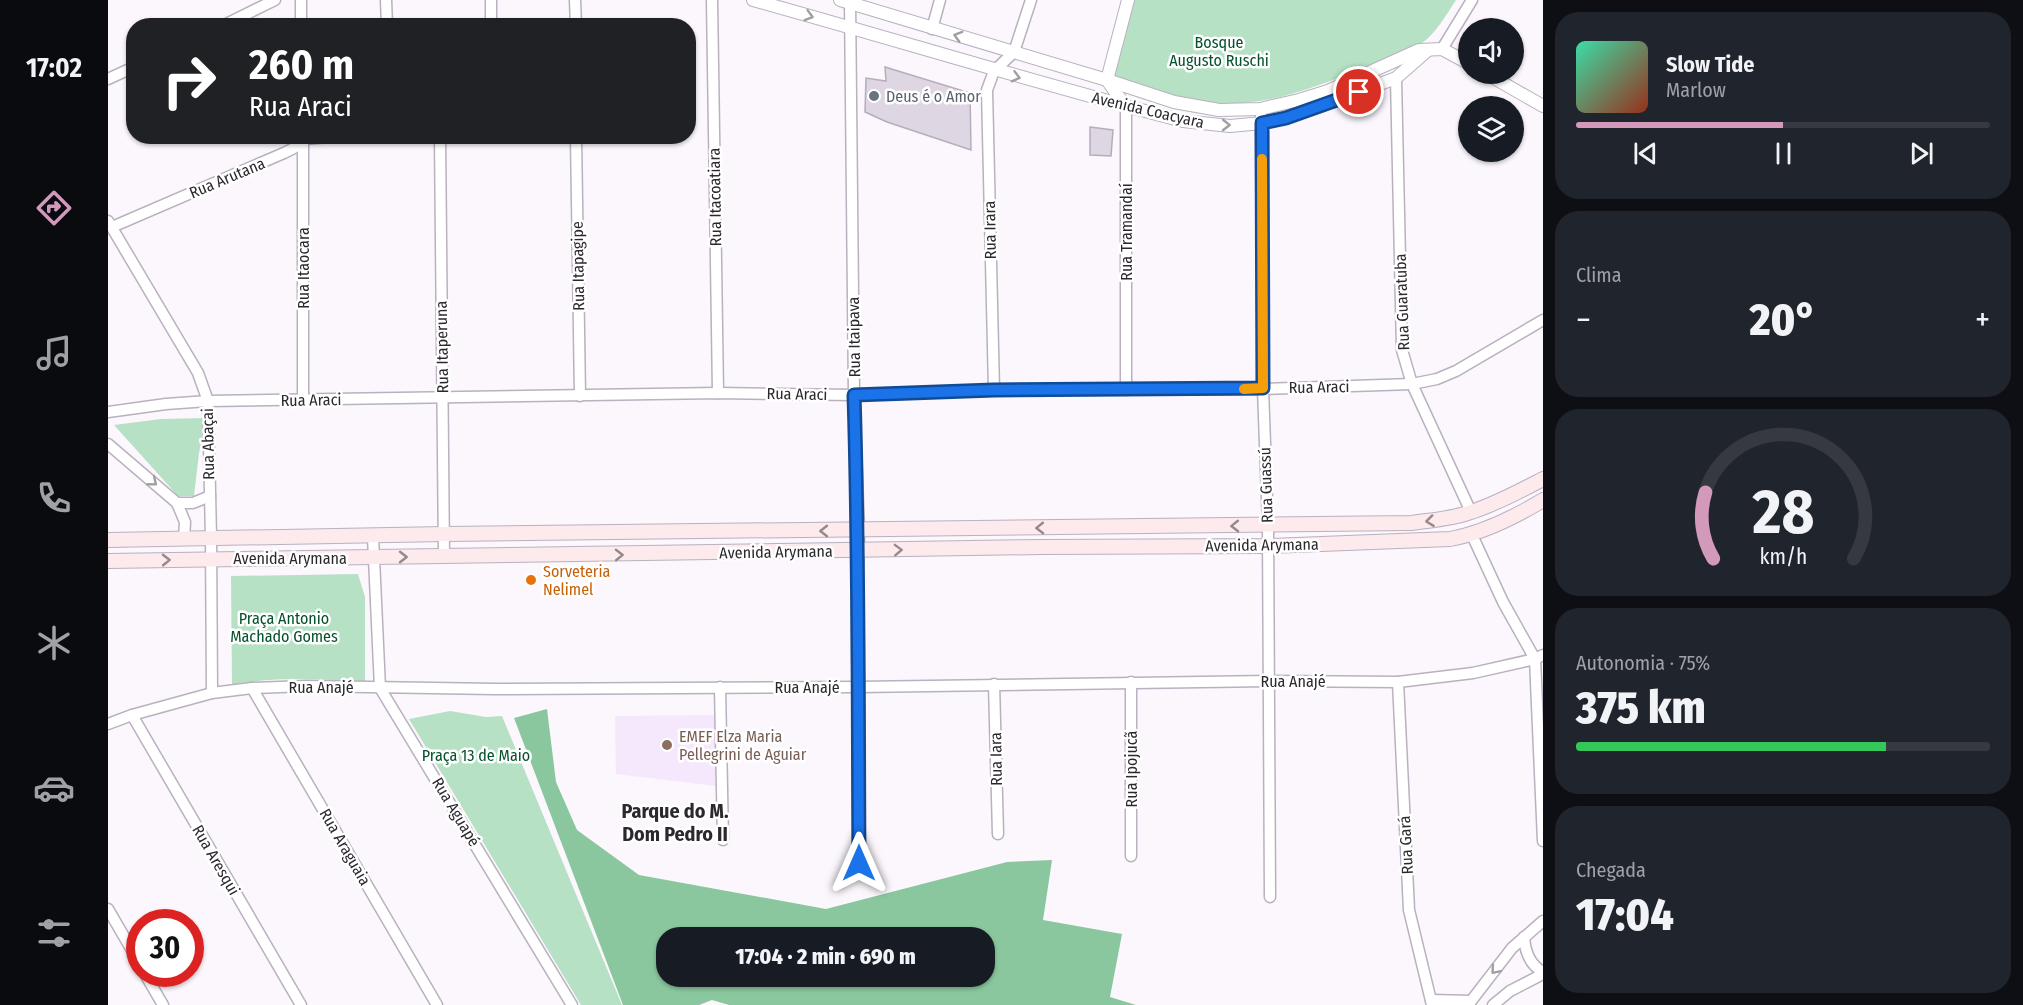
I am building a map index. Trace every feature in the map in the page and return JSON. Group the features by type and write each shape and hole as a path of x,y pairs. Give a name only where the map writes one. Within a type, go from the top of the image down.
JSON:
{"main road":[{"name":"Avenida Arymana","path":"108,540 1412,523 1445,519 1471,512 1510,496 1543,478"},
{"name":"Avenida Arymana","path":"108,561 1041,547 1267,546 1450,539 1472,535 1543,500"}],"street":[{"path":"238,18 275,0"},
{"path":"301,0 301,18"},
{"path":"386,0 387,18"},
{"path":"491,0 491,18"},
{"path":"575,0 576,18"},
{"name":"Rua Itacoatiara","path":"712,0 717,393"},
{"name":"Avenida Coacyara","path":"753,0 1126,107 1183,122 1230,126 1286,118 1396,78 1428,50"},
{"path":"932,29 940,0"},
{"path":"994,71 1014,52 1031,0"},
{"path":"1126,107 1107,80 1128,0"},
{"path":"1443,49 1472,0"},
{"name":"Avenida Coacyara","path":"846,1 1174,102 1219,110 1260,109 1328,91 1414,52 1428,50"},
{"name":"Rua Itaipava","path":"846,1 850,27 854,395 859,531 857,551 859,863"},
{"path":"1428,50 1443,49 1458,57"},
{"path":"108,79 126,71"},
{"name":"Rua Irara","path":"994,71 987,90 994,390"},
{"name":"Rua Guaratuba","path":"1396,78 1402,350 1412,384 1471,512"},
{"path":"1504,84 1543,107"},
{"name":"Rua Tramandaí","path":"1126,107 1126,390"},
{"name":"Rua Guassú","path":"1260,109 1262,123 1263,388 1268,526 1270,897"},
{"name":"Rua Arutana","path":"110,224 284,153 298,144"},
{"name":"Rua Itaocara","path":"303,144 303,400"},
{"name":"Rua Itaperuna","path":"440,144 444,557"},
{"name":"Rua Itapagipe","path":"576,144 580,396"},
{"name":"Rua Abaçai","path":"110,224 198,373 208,402 212,538 212,693"},
{"name":"Rua Araci","path":"108,412 166,404 208,402 717,393 854,395 994,390 1126,390 1412,384 1437,379 1456,371 1543,320"},
{"path":"108,444 177,504 184,522 184,539"},
{"path":"177,504 193,503 210,496"},
{"path":"1472,535 1503,602 1539,657 1543,841"},
{"name":"Rua Aguapé","path":"373,537 380,688 572,1005"},
{"name":"Rua Anajé","path":"108,724 212,693 252,688 306,686 380,688 858,687 1131,682 1398,682 1473,673 1539,657"},
{"name":"Rua Ipojucã","path":"1131,682 1131,856"},
{"name":"Rua Gará","path":"1398,682 1409,910 1432,1003"},
{"name":"Rua Iara","path":"994,684 998,834"},
{"path":"720,687 723,840"},
{"name":"Rua Araguaia","path":"252,688 437,1005"},
{"name":"Rua Aresqui","path":"132,715 301,1005"},
{"path":"108,909 126,940"},
{"path":"1432,1003 1470,1003 1489,976 1524,937 1543,921"},
{"path":"1493,1005 1524,982 1543,973 1530,960 1525,950 1524,937"},
{"path":"153,987 163,1005"}],"shaded area":[{"name":"EMEF Elza Maria Pellegrini de Aguiar","path":"719,715 716,786 616,774 615,716"}],"green space":[{"name":"Bosque Augusto Ruschi","path":"1132,0 1456,0 1432,34 1403,54 1291,94 1232,104 1187,99 1114,78"},
{"path":"206,418 194,496 178,496 114,425 161,419"},
{"name":"Praça Antonio Machado Gomes","path":"358,574 365,597 365,682 282,679 232,685 231,576"},
{"path":"547,709 556,782 577,830 639,875 826,909 1007,862 1052,860 1043,920 1122,934 1110,997 1136,1005 729,1005 712,1000 699,1005 623,1005 514,718"},
{"name":"Praça 13 de Maio","path":"450,711 486,717 502,716 622,1005 581,1005 409,719"}],"building":[{"path":"885,67 970,93 971,150 887,122 865,112 866,78 886,81"},
{"path":"1090,127 1113,130 1111,156 1090,155"}],"slow traffic":[{"path":"1244,389 1263,388 1262,159"}],"place":[{"name":"Deus é o Amor","path":"874,96"},
{"name":"Sorveteria Nelimel","path":"531,580"},
{"name":"EMEF Elza Maria Pellegrini de Aguiar","path":"667,745"}],"district":[{"name":"Parque do M. Dom Pedro II","path":"675,822"}],"route":[{"path":"859,863 857,611 859,531 854,395 994,390 1263,388 1262,123 1286,118 1359,92"}]}
